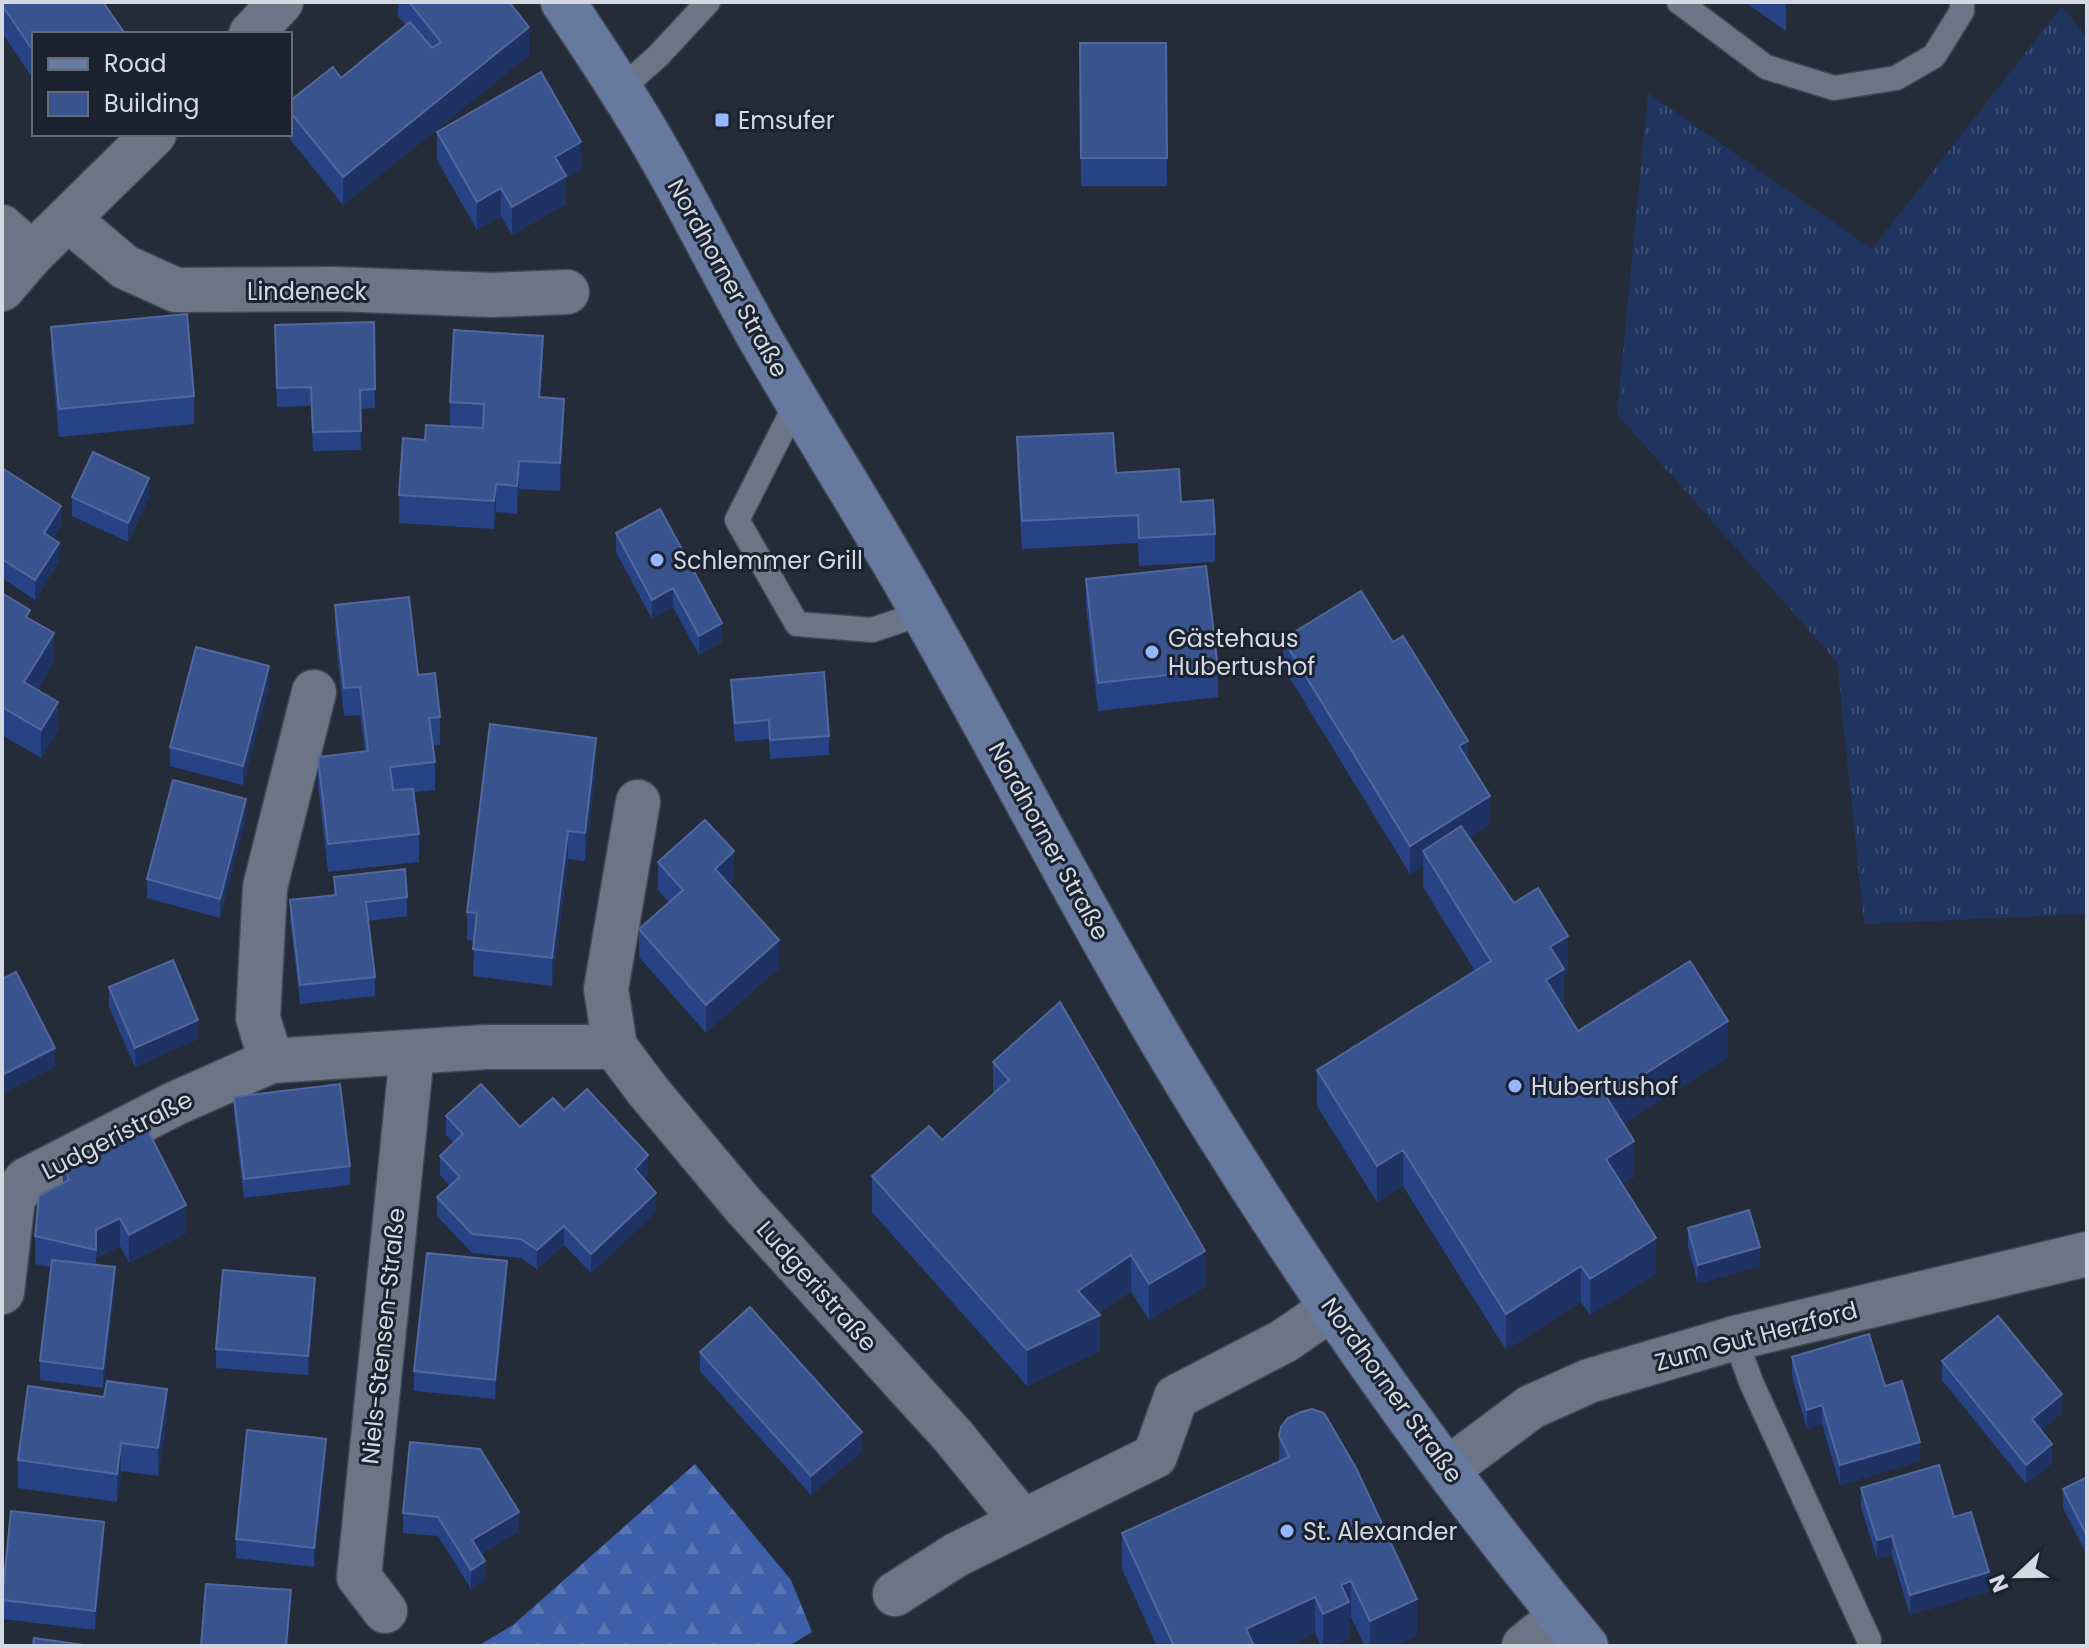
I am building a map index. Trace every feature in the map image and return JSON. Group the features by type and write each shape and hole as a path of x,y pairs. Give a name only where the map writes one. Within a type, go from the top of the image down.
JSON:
{"main road":[{"name":"Nordhorner Straße","path":"563,2 621,89 797,402 923,613 1091,919 1211,1122 1332,1308 1448,1469 1574,1631"}],"street":[{"path":"253,32 281,2"},
{"path":"2,289 17,241 69,220 152,136"},
{"name":"Lindeneck","path":"69,220 125,267 176,290 335,289 492,295 567,292"},
{"path":"271,1061 258,1018 265,887 314,692"},
{"name":"Ludgeristraße","path":"638,802 606,989 615,1047 744,1206 953,1436 1023,1522"},
{"name":"Ludgeristraße","path":"2,1292 13,1198 26,1180 174,1104 271,1061 486,1047 615,1047"},
{"name":"Niels-Stensen-Straße","path":"385,1611 359,1577 412,1053"},
{"name":"Zum Gut Herzford","path":"1448,1469 1531,1407 1589,1381 1735,1338 2087,1254"},
{"path":"895,1594 956,1555 1155,1456 1176,1397 1284,1341 1332,1308"},
{"path":"1524,1646 1574,1631"}],"lane":[{"path":"1679,2 1766,67 1834,88 1896,78 1934,56 1962,11 1962,2"},
{"path":"621,89 658,56 700,5"},
{"path":"797,402 737,520 797,624 872,630 923,613"},
{"path":"1735,1338 1751,1382 1869,1640"}],"green space":[{"path":"2062,6 2087,38 2087,914 1864,924 1837,662 1617,414 1648,93 1872,249"},
{"path":"695,1464 791,1580 812,1632 789,1646 478,1646 513,1625"}],"building":[{"path":"2,2 103,2 124,32 32,32 32,49"},
{"path":"409,2 509,2 529,27 343,177 292,114 292,99 333,67 341,78 410,22 432,48 441,42"},
{"path":"1080,43 1166,43 1167,158 1081,158"},
{"path":"541,72 581,142 555,157 566,176 512,207 501,188 477,202 437,132"},
{"path":"187,314 194,396 59,409 51,327"},
{"path":"374,322 375,389 360,390 361,431 313,432 311,387 277,388 275,325"},
{"path":"454,330 543,336 539,397 564,399 560,463 519,461 517,486 496,484 494,501 399,495 403,438 425,440 426,425 483,428 484,404 450,402"},
{"path":"1113,433 1116,473 1179,469 1181,502 1213,500 1215,534 1139,538 1138,515 1022,521 1017,437"},
{"path":"93,452 149,478 128,523 72,497"},
{"path":"2,468 61,506 44,533 59,543 35,580 2,559"},
{"path":"660,509 722,623 699,636 673,588 652,600 616,533"},
{"name":"Gästehaus Hubertushof","path":"1206,566 1218,669 1098,683 1086,579"},
{"path":"1361,591 1393,642 1403,636 1468,741 1459,746 1490,796 1410,846 1283,639"},
{"path":"2,593 30,610 26,617 54,633 24,682 58,702 41,730 2,707"},
{"path":"409,597 418,675 435,673 440,717 429,718 435,762 390,767 393,790 413,789 419,834 328,844 318,757 368,751 360,687 344,688 335,605"},
{"path":"196,647 269,666 243,766 170,747"},
{"path":"824,672 829,736 770,740 769,720 735,723 731,680"},
{"path":"490,724 596,738 585,833 568,831 552,958 473,949 477,913 467,912"},
{"path":"173,780 246,799 220,899 147,879"},
{"path":"705,820 734,851 715,869 779,940 706,1005 639,929 683,890 658,862"},
{"name":"Hubertushof","path":"1461,826 1514,903 1538,888 1568,936 1550,947 1564,969 1546,980 1578,1031 1690,961 1728,1021 1607,1098 1634,1141 1606,1159 1656,1238 1590,1279 1581,1266 1506,1314 1403,1150 1377,1166 1317,1070 1491,961 1423,851"},
{"path":"405,869 407,897 366,902 375,977 300,985 290,900 336,895 334,877"},
{"path":"173,960 198,1020 135,1048 109,987"},
{"path":"16,972 55,1048 2,1075 2,979"},
{"path":"1060,1002 1205,1251 1149,1284 1131,1255 1078,1291 1100,1315 1027,1350 872,1176 929,1126 942,1140 1009,1080 993,1062"},
{"path":"340,1084 350,1166 244,1179 234,1097"},
{"path":"481,1084 520,1127 553,1098 564,1110 587,1089 648,1155 635,1169 656,1193 591,1254 564,1226 537,1250 521,1239 472,1234 437,1197 460,1177 440,1156 463,1134 446,1116"},
{"path":"145,1125 186,1205 129,1235 120,1218 96,1230 96,1250 35,1236 39,1196 69,1180 63,1167"},
{"path":"1749,1210 1760,1247 1698,1265 1688,1228"},
{"path":"427,1253 507,1261 495,1380 414,1371"},
{"path":"52,1260 115,1267 103,1369 40,1361"},
{"path":"223,1270 315,1278 308,1356 216,1349"},
{"path":"750,1307 862,1432 811,1476 700,1352"},
{"path":"1998,1316 2062,1394 2032,1419 2052,1444 2026,1465 1942,1361"},
{"path":"1869,1334 1885,1386 1902,1381 1920,1442 1840,1465 1822,1405 1807,1410 1792,1357"},
{"path":"107,1381 167,1389 158,1448 121,1443 117,1474 18,1460 28,1386 104,1397"},
{"name":"St. Alexander","path":"1312,1409 1324,1413 1356,1468 1417,1599 1370,1621 1351,1581 1341,1585 1349,1602 1323,1614 1315,1597 1246,1629 1254,1646 1174,1646 1122,1533 1289,1457 1279,1436 1281,1427 1288,1418"},
{"path":"247,1430 326,1439 314,1548 236,1539"},
{"path":"410,1442 480,1449 519,1512 472,1540 485,1561 471,1570 438,1517 403,1513"},
{"path":"1939,1465 1954,1517 1971,1512 1989,1572 1910,1595 1892,1536 1877,1540 1861,1488"},
{"path":"2087,1477 2087,1534 2086,1534 2063,1489"},
{"path":"11,1511 104,1522 95,1611 2,1600"},
{"path":"206,1584 291,1590 286,1646 201,1646"},
{"path":"34,1638 91,1646 33,1646"}],"place":[{"name":"Emsufer","path":"722,120"},
{"name":"Schlemmer Grill","path":"657,560"},
{"name":"Gästehaus Hubertushof","path":"1152,652"},
{"name":"Hubertushof","path":"1515,1086"},
{"name":"St. Alexander","path":"1287,1531"}]}
